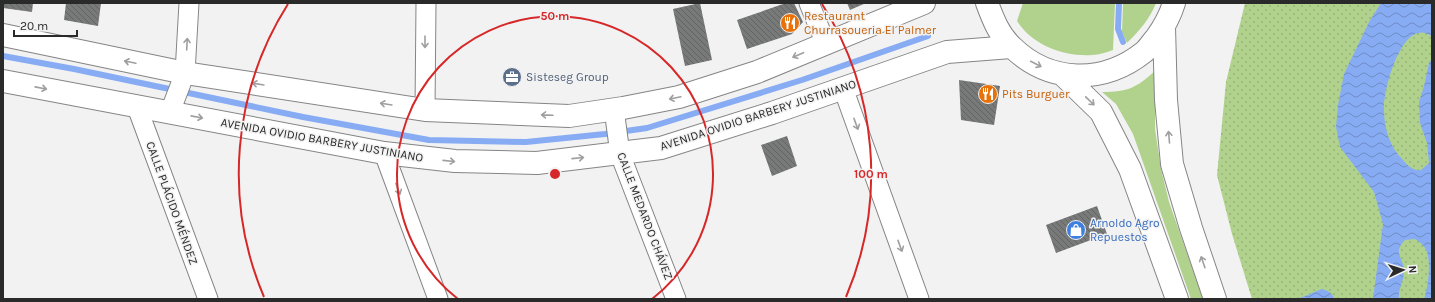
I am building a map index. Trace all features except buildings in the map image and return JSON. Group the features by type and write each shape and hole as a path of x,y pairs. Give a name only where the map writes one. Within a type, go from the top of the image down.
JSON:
{"street":[{"path":"178,92 189,3"},
{"path":"425,110 426,3"},
{"path":"809,3 826,44"},
{"name":"AVENIDA OVIDIO BARBERY JUSTINIANO","path":"3,35 178,92 384,153 454,161 537,163 617,132 679,97 757,72 924,3"},
{"path":"986,3 996,26 1011,47 1034,65 1062,74 1092,76 1121,67 1145,51 1164,27 1174,3"},
{"path":"1164,27 1166,100 1172,164 1191,228 1215,299"},
{"name":"AVENIDA OVIDIO BARBERY JUSTINIANO","path":"3,81 137,107 178,92 425,110 569,116 661,148 772,113 947,52 1011,47"},
{"path":"1062,74 1101,112 1130,169 1177,299"},
{"path":"842,88 919,299"},
{"name":"CALLE PLÁCIDO MÉNDEZ","path":"137,107 208,299"},
{"name":"CALLE MEDARDO CHÁVEZ","path":"617,132 676,299"},
{"path":"384,153 438,299"}],"green space":[{"path":"1023,3 1115,3 1113,50 1097,54 1081,55 1060,51 1040,43 1031,37 1017,21"},
{"path":"1123,3 1156,3 1144,24 1127,43 1122,32"},
{"path":"1245,3 1432,3 1432,299 1252,299 1232,234 1217,175 1226,82"},
{"path":"1155,71 1155,129 1161,169 1169,202 1203,299 1191,299 1133,134 1116,104 1102,92 1119,91 1131,88"}],"water":[{"path":"1381,3 1432,3 1432,38 1430,35 1420,33 1411,37 1403,46 1391,73 1387,87 1384,110 1387,131 1391,143 1398,155 1413,169 1421,170 1429,163 1427,143 1420,123 1419,102 1429,63 1432,59 1432,299 1424,299 1427,289 1429,263 1427,252 1422,244 1415,239 1405,240 1399,248 1404,271 1399,292 1399,299 1373,299 1383,224 1374,192 1340,147 1336,127 1338,105 1344,74 1369,22"},
{"path":"1322,289 1330,292 1334,299 1296,299 1303,297"}],"waterway":[{"path":"1119,3 1118,29 1123,42"},
{"path":"3,56 74,69 303,117 429,140 526,142 647,128 802,80 928,36"}],"place":[{"name":"Restaurant Churrasoueria El Palmer","path":"790,23"},
{"name":"Sisteseg Group","path":"512,77"},
{"name":"Pits Burguer","path":"988,94"},
{"name":"Arnoldo Agro Repuestos","path":"1076,230"}]}
